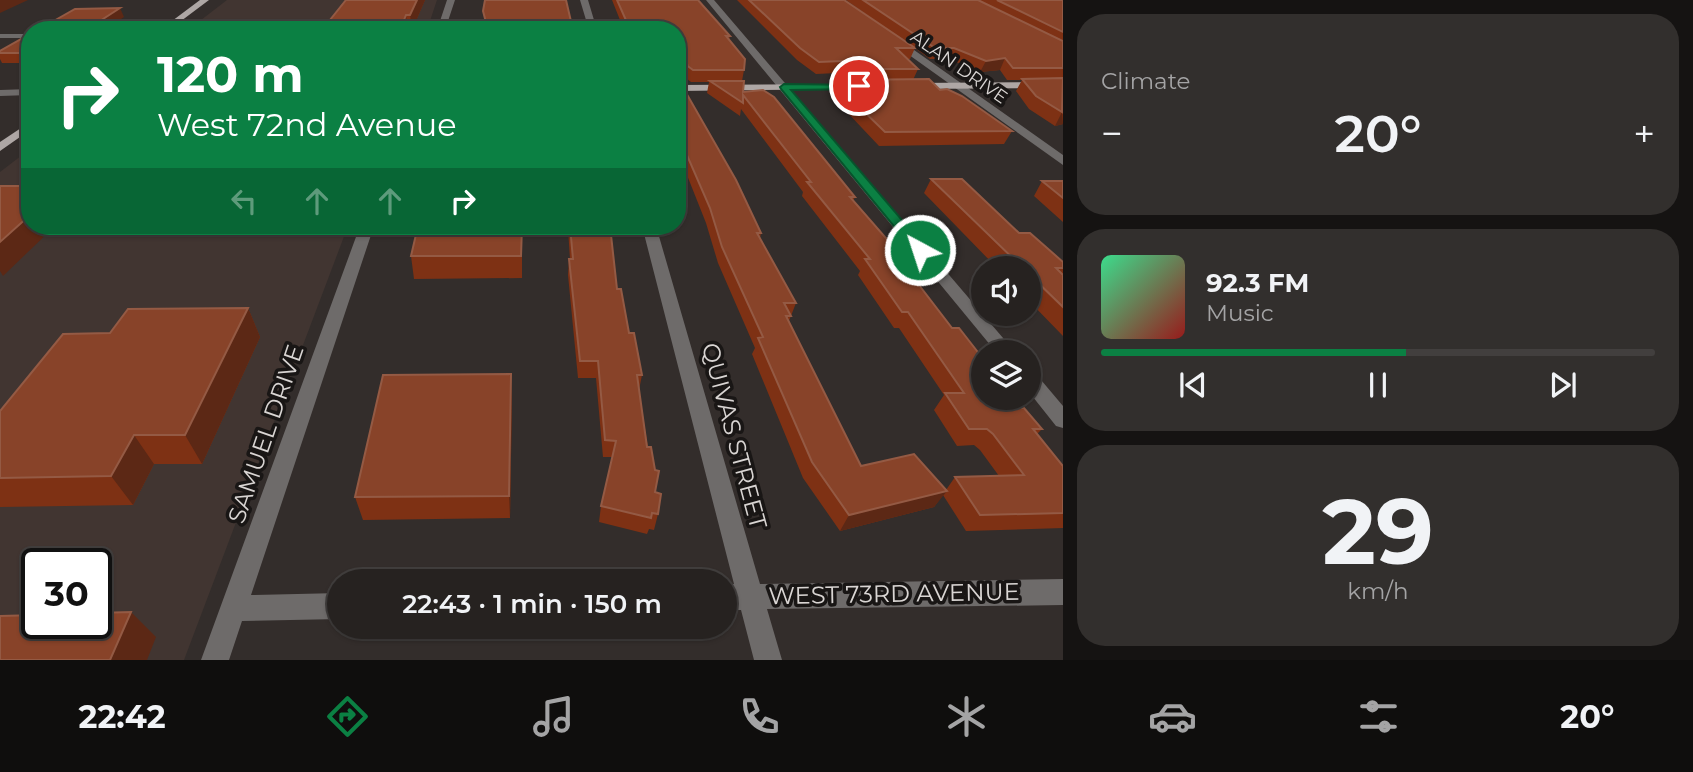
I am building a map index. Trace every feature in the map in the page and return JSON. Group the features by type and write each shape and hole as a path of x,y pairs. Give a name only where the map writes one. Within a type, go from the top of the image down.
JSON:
{"main road":[{"path":"176,21 205,0"},
{"path":"905,86 1063,85"},
{"path":"686,88 878,86"},
{"path":"0,146 21,131"}],"street":[{"path":"444,21 451,0"},
{"path":"584,0 590,21"},
{"path":"710,0 996,340"},
{"name":"ALAN DRIVE","path":"881,31 1063,161"},
{"path":"0,36 21,36"},
{"path":"0,93 21,92"},
{"name":"SAMUEL DRIVE","path":"215,660 364,235"},
{"name":"QUIVAS STREET","path":"651,235 768,660"},
{"path":"1041,393 1063,420"},
{"name":"WEST 73RD AVENUE","path":"737,597 1063,592"},
{"path":"233,608 327,606"}],"shaded area":[{"path":"227,0 437,0 430,21 200,21"},
{"path":"21,156 21,235 345,235 184,660 0,660 0,172"}],"building":[{"path":"346,0 417,0 410,15 406,15 404,21 329,21"},
{"path":"485,0 566,0 571,21 486,21 483,11"},
{"path":"617,0 698,0 730,36 726,36 745,59 744,70 693,70 686,65 686,21 626,21"},
{"path":"749,0 844,0 915,48 896,48 918,69 843,69 842,61 819,62 800,48"},
{"path":"863,0 978,0 1063,41 1063,68 1013,68 1005,58 986,61 954,48 935,48"},
{"path":"997,0 1063,0 1063,32"},
{"path":"120,8 100,21 54,21 75,9"},
{"path":"21,39 21,53 0,51"},
{"path":"1063,78 1062,112 1036,96 1022,79"},
{"path":"929,79 940,90 947,89 962,96 1012,131 885,132 850,98 846,80"},
{"path":"710,81 744,81 743,92 763,90 774,97 855,197 850,197 912,268 906,268 952,328 959,328 971,343 971,410 1026,410 1042,429 1033,429 1063,466 1063,513 980,515 955,477 1024,475 993,434 987,429 969,429 945,393 964,393 908,312 902,312 865,259 870,259 807,182 811,182 743,95 743,103"},
{"path":"686,93 736,180 761,233 757,233 796,303 784,303 791,316 786,316 861,466 914,454 947,491 849,515 812,462 758,338 763,337 722,247 710,208 686,153"},
{"path":"931,179 962,179 1019,233 1030,233 1063,262 1063,268 1056,268 1063,275 1063,307 1041,286 1041,256 1011,256"},
{"path":"1042,181 1063,181 1063,198"},
{"path":"0,186 21,186 21,223 0,242"},
{"path":"416,235 522,235 521,256 411,256"},
{"path":"571,235 611,235 617,289 621,289 629,333 634,333 642,375 637,375 647,447 651,447 655,470 659,471 655,492 661,494 658,514 652,513 651,518 601,506 616,441 605,440 598,361 580,361 569,259 573,259"},
{"path":"248,308 185,435 134,435 111,476 0,478 0,411 63,334 110,333 128,309"},
{"path":"511,374 509,496 355,497 383,375"},
{"path":"131,612 110,660 0,660 0,616 21,615 21,639 112,639 112,613"}],"route":[{"path":"859,86 784,87 920,250"}]}
